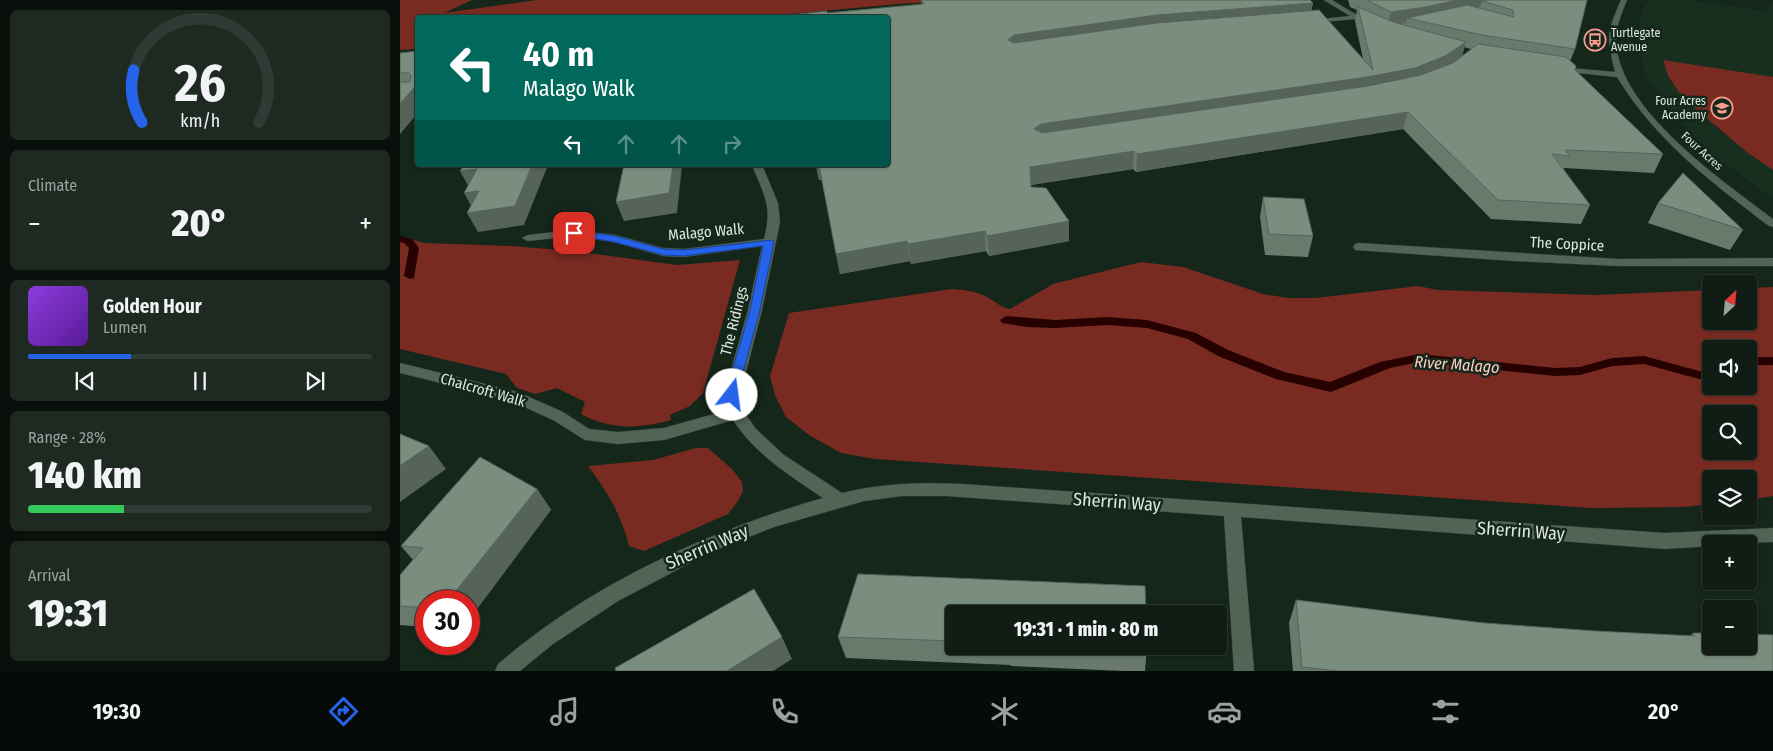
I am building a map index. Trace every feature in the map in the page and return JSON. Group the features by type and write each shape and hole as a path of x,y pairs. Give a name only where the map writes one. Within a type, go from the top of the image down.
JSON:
{"street":[{"path":"1327,0 1364,21"},
{"name":"Four Acres","path":"1624,0 1613,26 1612,34 1620,76 1657,127 1702,170 1773,224"},
{"path":"1300,23 1356,17"},
{"path":"1551,68 1620,76"},
{"name":"The Ridings","path":"757,167 773,203 774,222 755,310 732,395 737,413 750,434 778,459 839,500"},
{"name":"Malago Walk","path":"528,238 574,233 615,239 663,252 684,253 769,242"},
{"name":"The Coppice","path":"1359,247 1566,261 1705,265 1773,262"},
{"name":"Chalcroft Walk","path":"400,368 513,396 558,416 585,434 618,438 664,434 737,413"},
{"name":"Sherrin Way","path":"505,671 550,634 608,596 667,563 718,540 779,518 839,500 874,492 924,489 1665,541 1773,535"},
{"path":"1232,510 1244,671"}],"shaded area":[{"path":"400,0 472,0 444,13 537,0 969,0 898,4 778,15 415,15 415,49 400,50"},
{"name":"Four Acres Academy","path":"1651,0 1691,0 1763,11 1773,3 1773,199 1711,153 1681,121 1644,71 1637,33 1643,9"},
{"path":"1663,60 1773,77 1773,170 1748,153 1683,98 1668,76"},
{"path":"400,237 425,243 511,246 573,251 677,265 740,260 703,393 690,406 670,415 671,420 648,425 614,425 603,423 581,414 585,402 557,388 535,394 517,388 506,374 400,349"},
{"path":"1141,262 1183,267 1263,294 1288,298 1316,298 1418,286 1438,290 1596,295 1702,290 1702,330 1758,330 1758,288 1773,287 1773,496 1757,499 1757,470 1702,470 1702,505 1683,507 1592,508 875,459 841,453 809,435 786,417 775,395 770,376 789,313 952,289 981,294 1010,309 1053,284"},
{"path":"696,448 708,448 732,469 742,482 743,491 738,501 728,514 644,551 629,546 613,504 588,466 653,460"}],"building":[{"path":"922,0 1310,0 1313,3 1157,15 1014,35 1008,40 1014,43 1157,23 1319,10 1373,70 1358,7 1393,22 1466,42 1445,56 1415,68 1367,77 1041,124 1034,129 1042,133 1368,86 1421,75 1453,63 1478,44 1566,57 1576,66 1575,70 1663,154 1565,150 1570,156 1552,154 1590,205 1498,200 1408,112 1137,154 1134,151 1030,167 1031,187 1046,188 1069,221 987,236 985,231 908,244 907,241 836,254 819,167 890,167 890,15 790,15 924,4"},
{"path":"1367,0 1457,0 1391,12"},
{"path":"1587,0 1575,49 1482,35 1407,18 1467,5 1514,17 1513,10 1482,1"},
{"path":"415,51 415,86 400,104 400,82 410,82 411,75 409,73 400,73 400,53"},
{"path":"463,167 531,167 515,206 467,213 479,191 464,193 477,169 460,171"},
{"path":"624,167 673,167 669,193 616,202"},
{"path":"1683,173 1743,230 1658,203"},
{"path":"1263,197 1304,199 1313,236 1269,234"},
{"path":"400,434 429,446 400,466"},
{"path":"480,457 537,489 457,590 415,590 415,607 400,606 400,575 423,548 401,546"},
{"path":"858,574 1145,586 1146,605 945,605 945,641 838,637"},
{"path":"754,589 782,637 727,671 616,671 615,668"},
{"path":"1296,600 1484,623 1695,636 1693,633 1702,633 1702,655 1757,655 1757,634 1773,635 1773,671 1337,671 1302,667"}],"waterway":[{"name":"River Malago","path":"400,239 408,241 414,248 410,276"},
{"name":"River Malago","path":"1006,320 1055,324 1107,321 1147,324 1192,336 1223,353 1281,376 1331,387 1385,365 1419,358 1555,372 1580,371 1612,362 1644,360 1702,375"},
{"name":"River Malago","path":"1757,361 1773,361"}],"place":[{"name":"Turtlegate Avenue","path":"1595,40"},
{"name":"Four Acres Academy","path":"1722,108"}],"route":[{"path":"574,233 615,239 663,252 684,253 769,242 755,310 732,395"}]}
